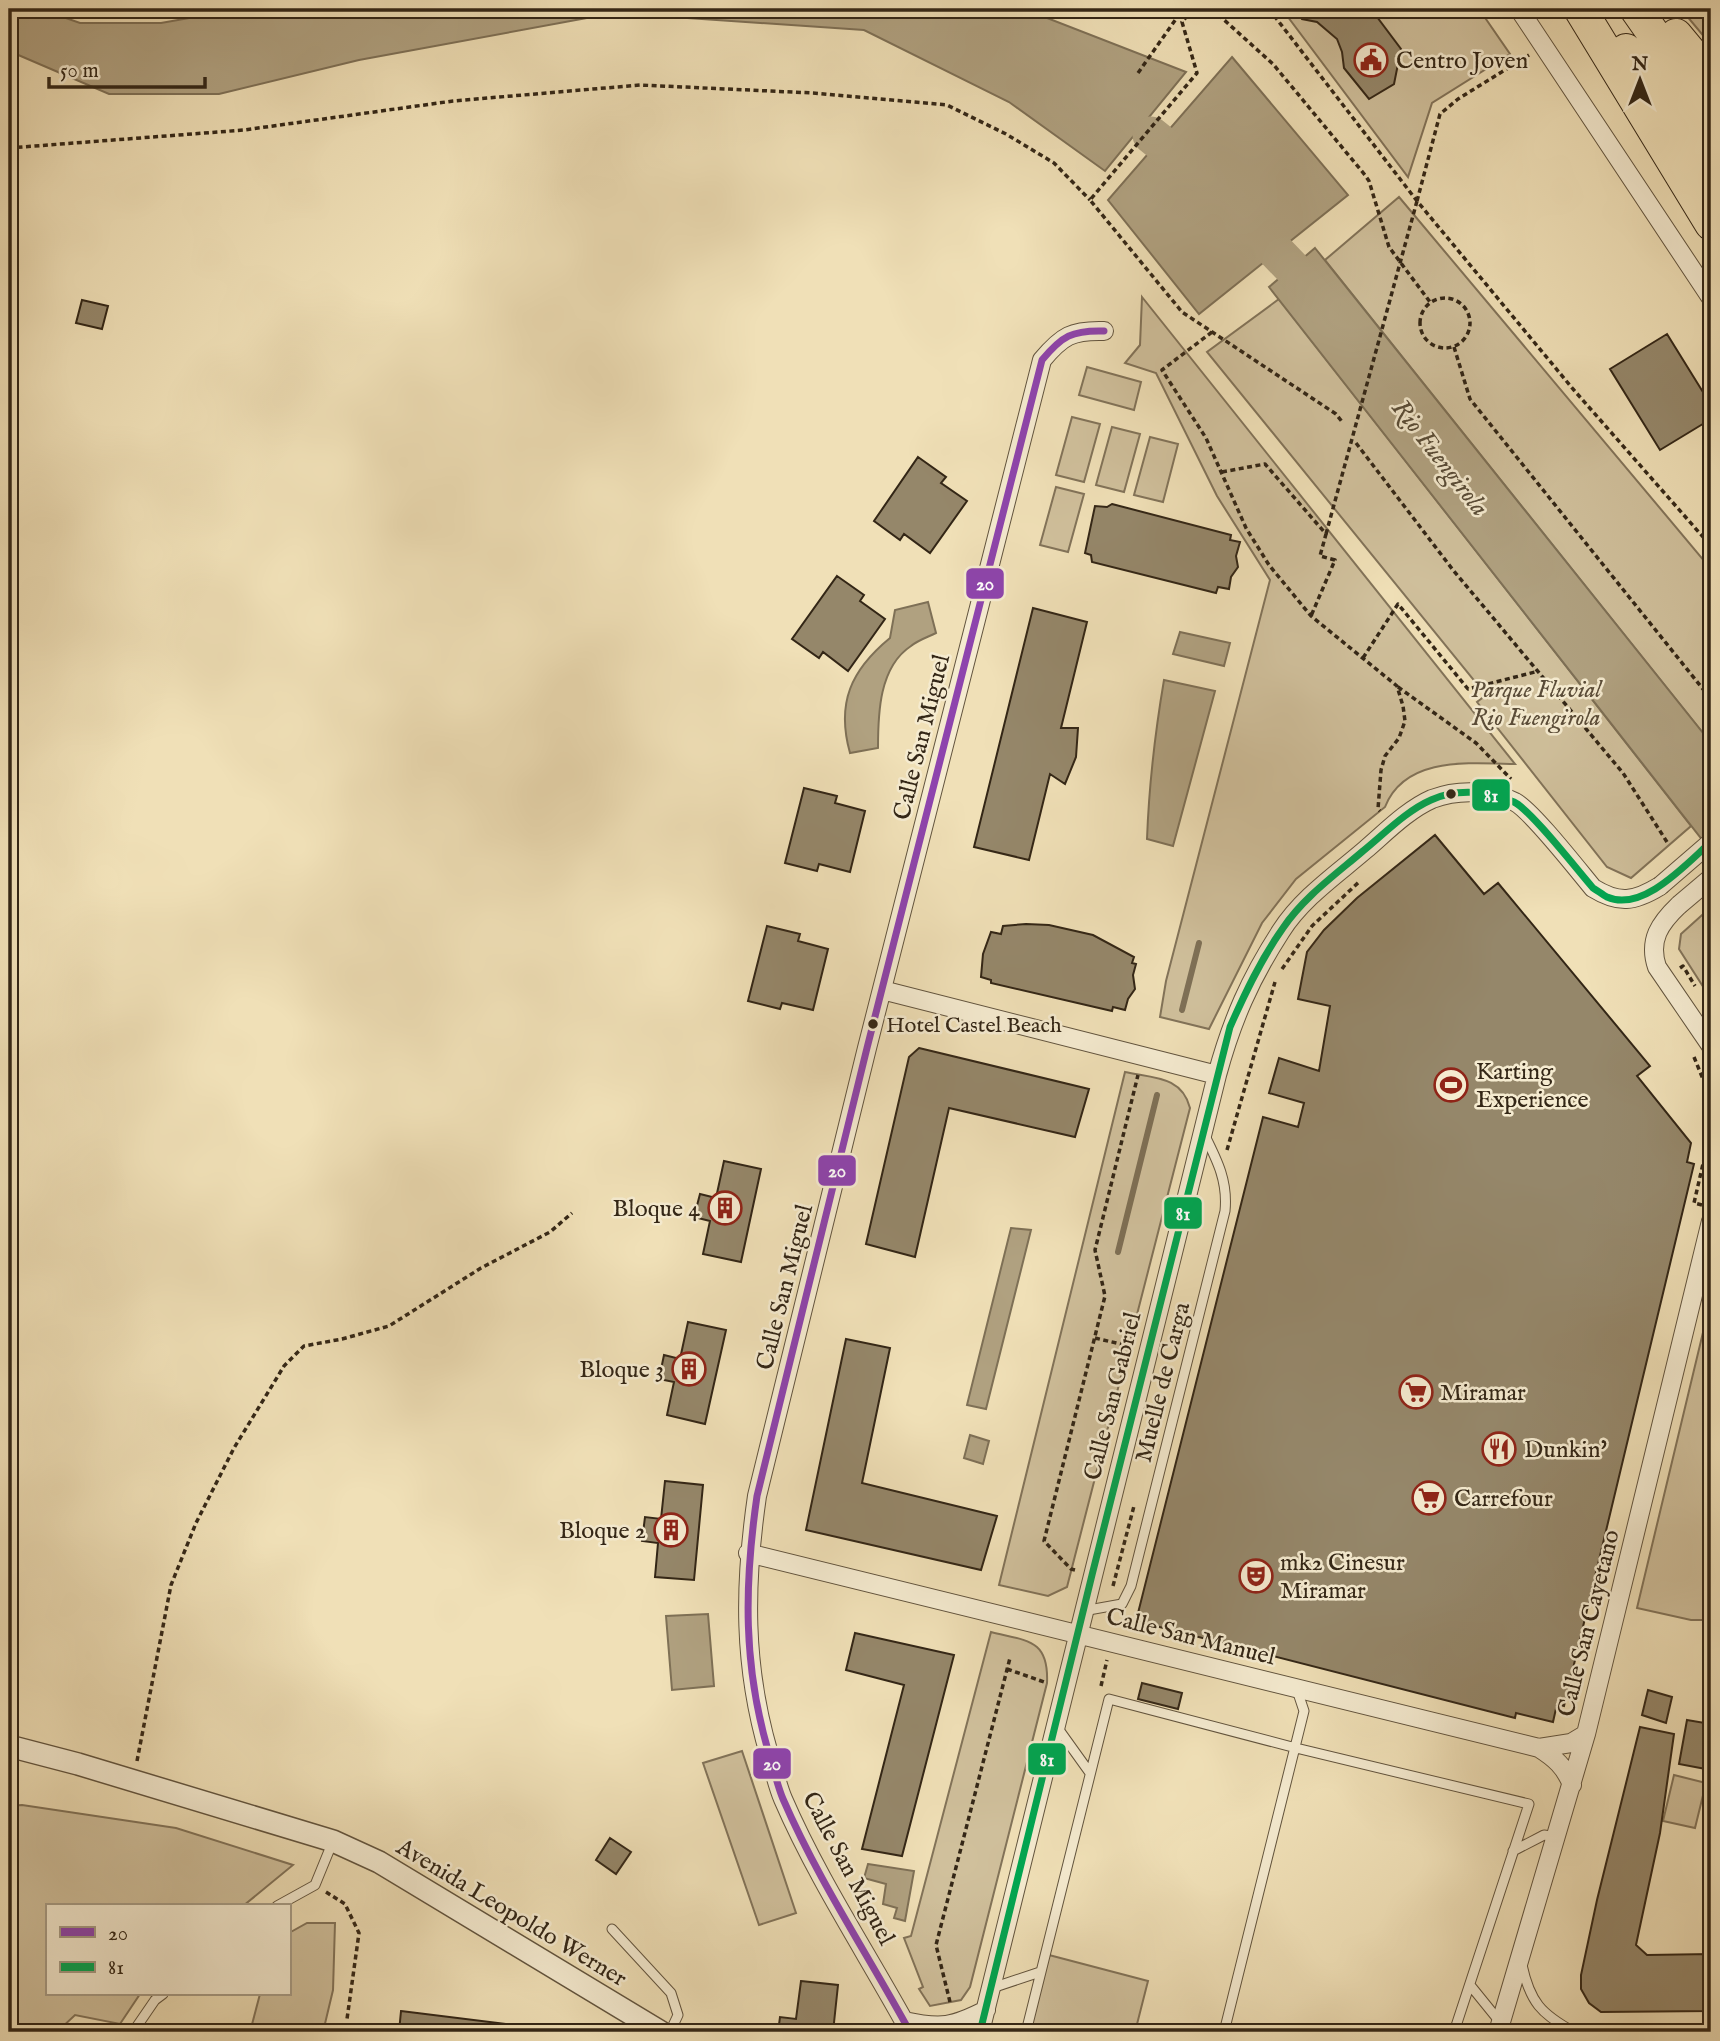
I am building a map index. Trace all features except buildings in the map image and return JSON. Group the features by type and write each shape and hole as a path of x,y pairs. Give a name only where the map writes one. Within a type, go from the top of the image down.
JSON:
{"highway":[{"path":"1580,9 1711,224"},
{"path":"1598,9 1711,167"},
{"path":"1636,9 1711,116"},
{"path":"1655,9 1711,77"}],"street":[{"path":"1519,9 1711,298"},
{"name":"Calle San Miguel","path":"907,2027 823,1877 783,1798 757,1706 750,1666 747,1626 748,1553 757,1496 1042,360 1058,341 1083,330 1104,331"},
{"name":"Calle San Gabriel","path":"981,2032 1083,1611 1230,1027 1245,993 1282,928 1300,906 1393,825 1431,800 1449,794 1492,794 1518,803"},
{"path":"1518,803 1593,888 1609,898 1625,900 1643,896 1660,887 1711,842"},
{"path":"1711,878 1679,905 1659,927 1653,942 1657,967 1711,1046"},
{"path":"882,990 1217,1075"},
{"name":"Calle San Cayetano","path":"1499,2028 1558,1837 1586,1734 1711,1221"},
{"name":"Calle San Manuel","path":"748,1553 1539,1748 1556,1758 1567,1772 1572,1785"},
{"name":"Calle San Manuel","path":"1539,1748 1571,1743 1586,1734"},
{"name":"Avenida Leopoldo Werner","path":"9,1746 333,1841 379,1862 661,2032"},
{"path":"907,2027 961,2023 986,2010"}],"lane":[{"name":"Muelle de Carga","path":"1083,1611 1122,1604 1130,1586 1225,1211 1227,1195 1224,1177 1203,1132"},
{"path":"1224,2032 1304,1711 1296,1688"},
{"path":"1026,2032 1109,1699 1528,1804 1454,2032"},
{"path":"1056,1726 1090,1773"},
{"path":"1513,1851 1544,1835 1558,1837"},
{"path":"281,1904 315,1885 333,1841"},
{"path":"612,1929 671,1993 678,2015 670,2032"},
{"path":"1521,1961 1527,1990 1543,2012 1574,2032"},
{"path":"991,1989 1040,1972"},
{"path":"1470,1985 1499,2028"},
{"path":"133,2032 160,1996"}],"path":[{"path":"1138,73 1183,9"},
{"path":"1090,200 1197,73 1182,22 1193,9"},
{"path":"1212,9 1273,64 1365,175 1390,247 1430,302"},
{"path":"1269,9 1417,201 1573,389 1711,546"},
{"path":"1311,616 1335,561 1320,556 1440,114 1458,99 1544,47"},
{"path":"9,148 244,130 453,101 640,85 813,93 947,105 1006,134 1054,163 1090,200 1182,312 1336,414 1343,424"},
{"path":"1446,298 1461,303 1466,309 1469,333 1454,346 1441,348 1433,345 1421,333 1420,316 1430,302 1446,298"},
{"path":"1212,332 1162,370 1206,438 1246,528 1264,556 1311,616 1397,686 1476,743 1522,792 1518,803"},
{"path":"1454,346 1470,399 1711,699"},
{"path":"1356,443 1453,570 1623,773 1667,842"},
{"path":"1222,472 1265,464 1326,534"},
{"path":"1363,658 1398,604 1468,689 1539,671"},
{"path":"1393,825 1378,809 1381,770 1385,756 1399,738 1405,721 1404,706 1397,686"},
{"path":"1071,1569 1044,1541 1105,1296 1095,1250 1138,1075"},
{"path":"1711,1129 1694,1203 1711,1207"},
{"path":"134,1781 171,1585 196,1523 234,1448 284,1366 304,1346 389,1326 481,1268 550,1231 572,1213"},
{"path":"1095,1338 1129,1346"},
{"path":"950,2003 936,1945 1010,1658"},
{"path":"1007,1669 1047,1684"},
{"path":"315,1885 345,1904 359,1933 347,2019"}],"green space":[{"path":"1282,9 1479,9 1510,54 1432,103 1408,177"},
{"path":"1681,9 1705,9 1711,17 1711,45"},
{"name":"Parque Fluvial Rio Fuengirola","path":"1399,197 1711,569 1711,743 1325,260"},
{"path":"1142,297 1515,764 1441,766 1407,779 1394,790 1385,807 1296,879 1262,923 1209,1029 1160,1017 1166,981 1270,580 1217,496 1156,373 1125,363 1140,345"},
{"name":"Parque Fluvial Rio Fuengirola","path":"1279,299 1691,826 1631,878 1607,867 1477,702 1486,695 1207,352"},
{"path":"1087,367 1141,382 1134,410 1079,395"},
{"path":"1072,417 1100,424 1084,482 1056,475"},
{"path":"1112,427 1140,434 1124,492 1096,485"},
{"path":"1150,437 1178,444 1163,502 1134,495"},
{"path":"1056,487 1084,494 1068,552 1040,545"},
{"path":"1711,907 1711,999 1679,949 1681,934"},
{"path":"1125,1072 1173,1084 1186,1098 1190,1108 1067,1587 1048,1596 999,1585"},
{"path":"1711,1299 1711,1620 1691,1620 1637,1608"},
{"path":"991,1632 1025,1640 1040,1650 1047,1669 1047,1683 970,1987 961,2000 930,2006 919,1989 923,1987 904,1938 911,1936"},
{"path":"742,1751 796,1913 759,1925 703,1763"},
{"path":"1674,1775 1706,1783 1695,1828 1663,1821"},
{"path":"22,1805 176,1828 293,1865 245,1904 46,1904 46,1996 139,1996 120,2024 75,2015 57,2032 9,2032 9,1806"},
{"path":"307,1923 335,1923 333,1990 323,2032 250,2032 259,1996 290,1996 290,1932"},
{"path":"1049,1955 1148,1981 1135,2032 1030,2032"}],"water":[{"path":"9,9 40,9 80,23 161,23 240,9 1024,9 1186,72 1105,171 1009,102 864,30 614,13 359,60 219,94 109,94 9,51"},
{"path":"1232,57 1348,195 1199,314 1108,200"},
{"path":"1315,248 1711,743 1711,851 1269,287"},
{"path":"928,602 936,633 914,644 900,655 892,666 882,692 878,748 850,753 846,735 846,703 857,675 865,662 890,638 895,610"},
{"path":"1180,632 1230,643 1224,666 1173,654"},
{"path":"1164,680 1215,691 1173,846 1147,839 1153,759"},
{"path":"1011,1228 1031,1230 986,1409 967,1405"},
{"path":"970,1435 989,1441 983,1464 964,1458"},
{"path":"708,1614 714,1686 672,1690 666,1616"},
{"path":"868,1864 914,1871 905,1921 894,1918 897,1908 883,1904 886,1884 864,1878"}],"waterway":[{"name":"Rio Fuengirola","path":"1151,135 1198,173"},
{"name":"Rio Fuengirola","path":"1242,216 1292,268 1322,306"},
{"path":"1182,1010 1199,943"},
{"path":"1118,1252 1157,1095"}],"transit line":[{"name":"20","path":"910,2032 812,1859 779,1788 760,1721 750,1657 748,1594 753,1529 757,1496 867,1048 1042,360 1069,336 1104,331"},
{"name":"81","path":"980,2032 1230,1027 1268,952 1291,917 1320,887 1404,816 1441,796 1473,792 1514,802 1543,828 1593,888 1607,897 1621,900 1635,898 1664,883 1711,842"}],"place":[{"name":"Centro Joven","path":"1371,60"},
{"name":"Hotel Castel Beach","path":"873,1024"},
{"name":"Karting Experience","path":"1451,1085"},
{"name":"Bloque 4","path":"725,1208"},
{"name":"Bloque 3","path":"689,1369"},
{"name":"Miramar","path":"1416,1392"},
{"name":"Dunkin'","path":"1499,1449"},
{"name":"Carrefour","path":"1429,1498"},
{"name":"Bloque 2","path":"671,1530"},
{"name":"mk2 Cinesur Miramar","path":"1256,1576"}]}
